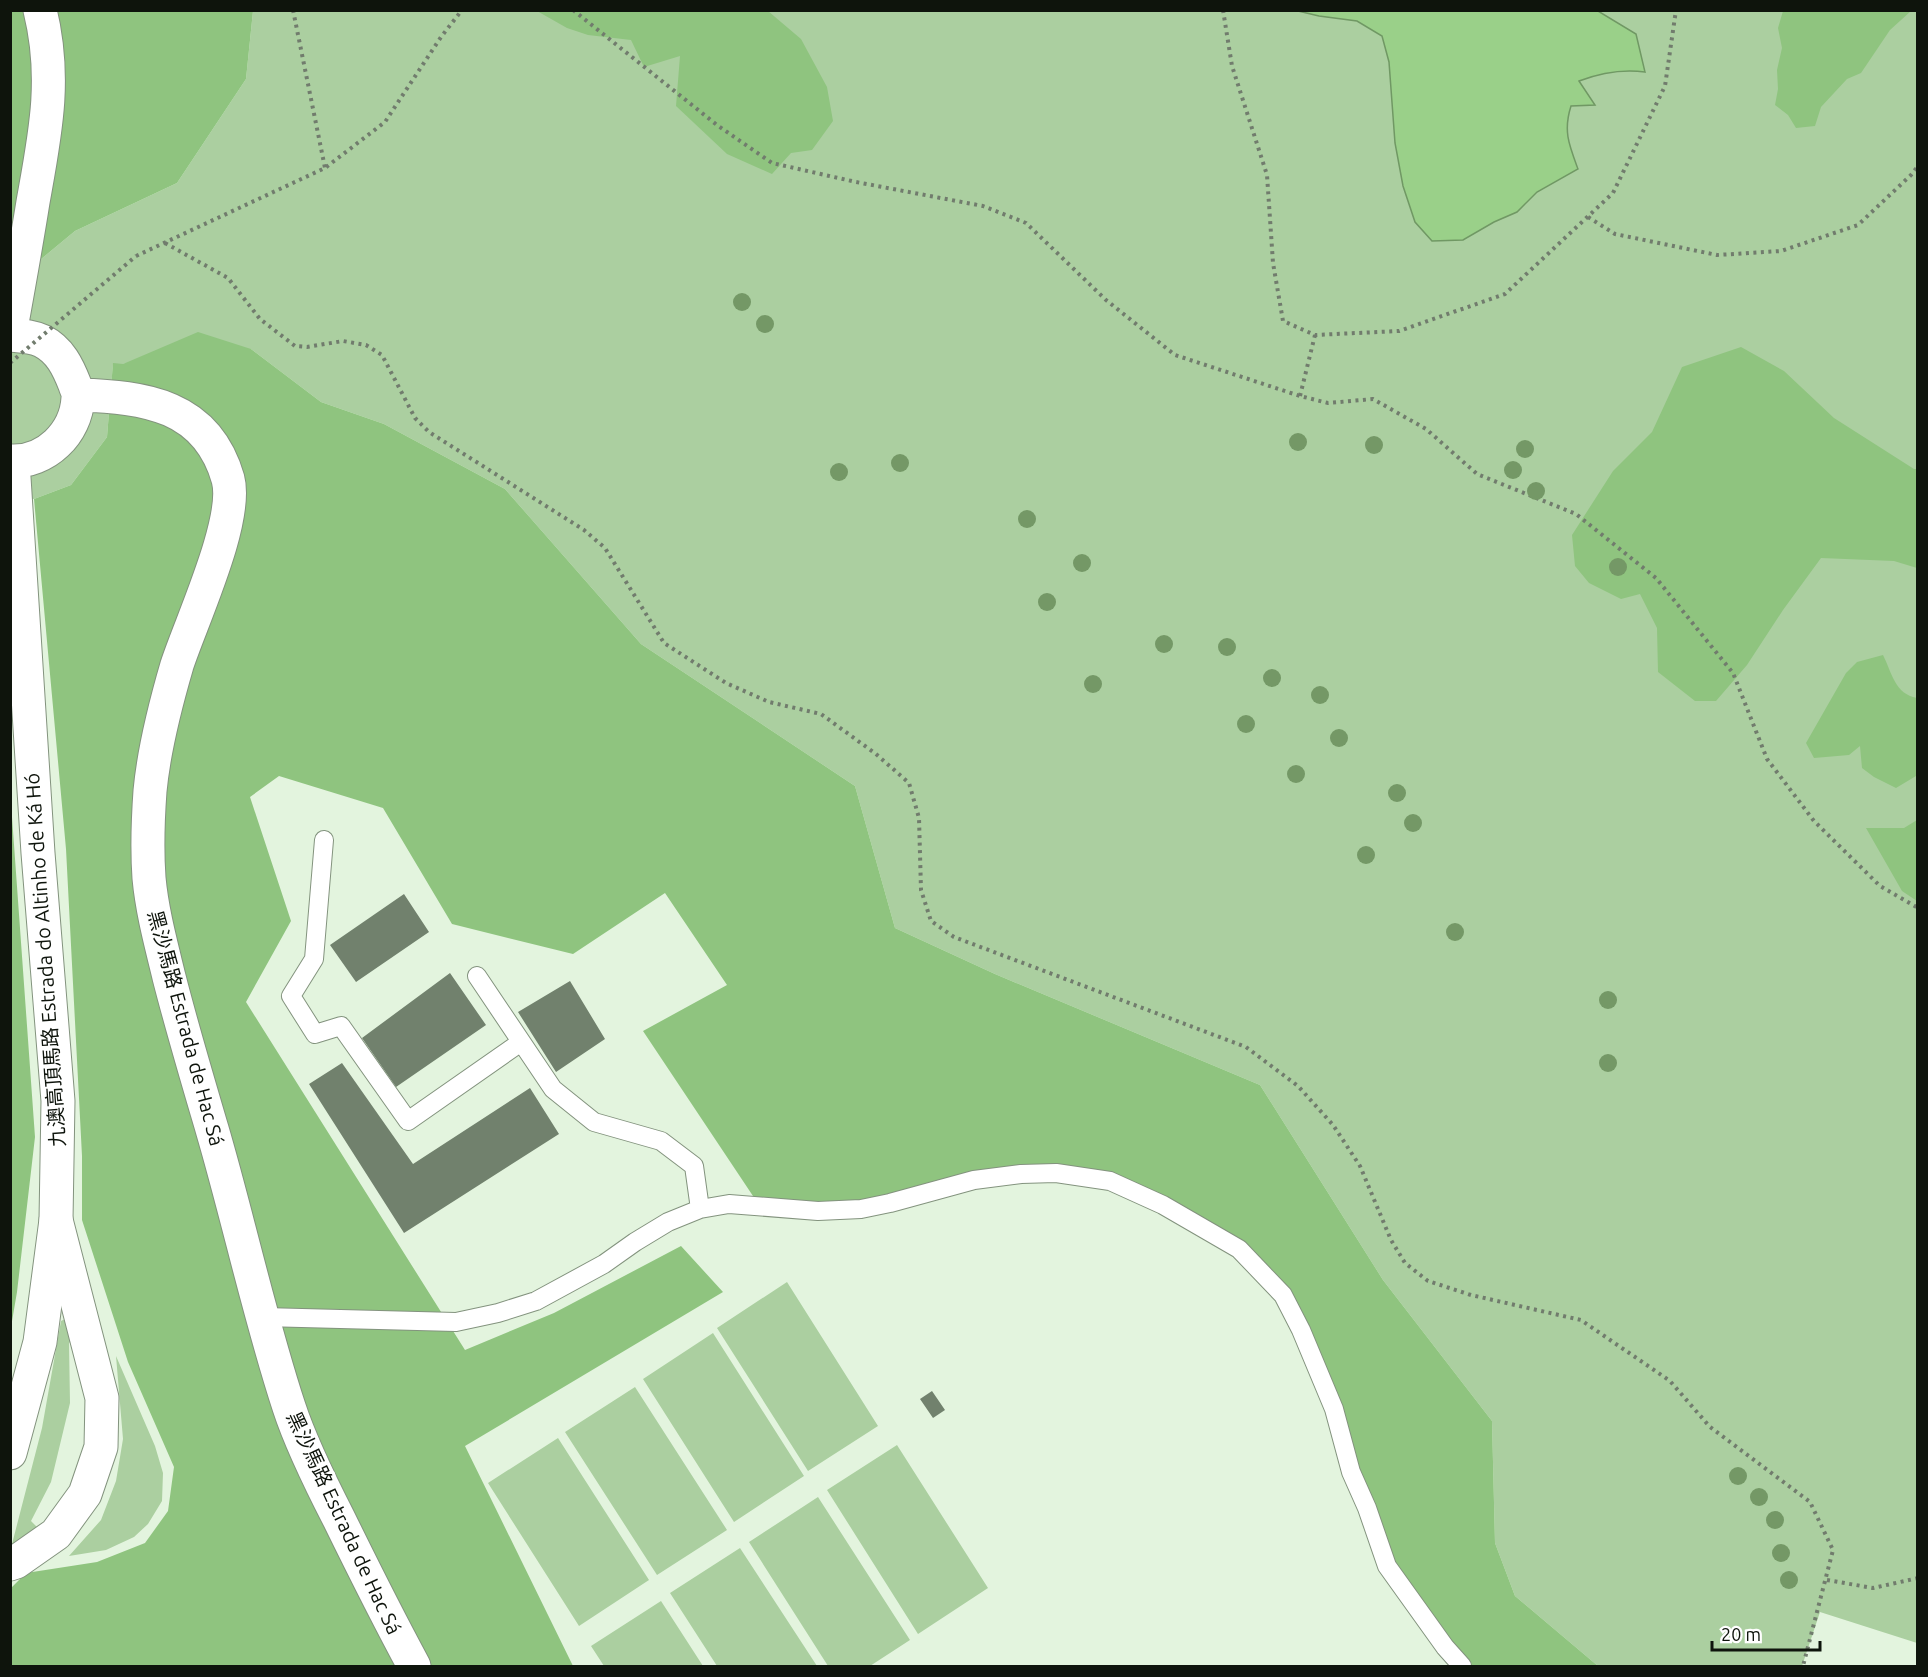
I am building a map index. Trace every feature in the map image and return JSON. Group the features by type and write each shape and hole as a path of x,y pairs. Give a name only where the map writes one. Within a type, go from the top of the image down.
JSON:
{"main road":[{"path":"12,461 30,459 45,453 59,442 72,421 79,395 68,365 57,352 43,342 27,336 10,334 47,122 50,74 46,36 40,10"},
{"name":"黑沙馬路 Estrada de Hac Sá","path":"79,395 116,396 151,402 180,413 203,430 219,454 230,484 228,517 178,662 162,718 155,754 150,792 149,877 157,929 174,998 289,1410 324,1490 414,1666"},
{"name":"九澳高頂馬路 Estrada do Altinho de Ká Hó","path":"10,1453 40,1342 56,1221 58,1101 38,853 12,461"},
{"path":"10,1564 56,1534 85,1494 101,1447 102,1398 56,1221"}],"lane":[{"path":"324,840 314,959 291,996 315,1034 341,1026 408,1121 521,1042"},
{"path":"477,976 553,1089 594,1122 661,1142 694,1166 700,1209"},
{"path":"263,1317 456,1322 498,1313 536,1301 604,1264 668,1222 700,1209 729,1204 818,1211 861,1209 974,1180 1021,1174 1056,1173 1110,1181 1163,1205 1239,1249 1283,1294 1301,1330 1334,1409 1351,1472 1367,1508 1387,1566 1444,1647 1462,1666"}],"path":[{"path":"293,10 325,168"},
{"path":"10,363 136,256 325,168 385,122 441,37 462,10"},
{"path":"573,10 717,125 772,163 982,206 1026,223 1106,300 1174,355 1328,403 1374,399 1426,429 1477,474 1576,514 1656,578 1733,674 1767,759 1814,821 1880,886 1917,908"},
{"path":"1223,10 1232,66 1267,175 1273,263 1283,321 1315,335 1399,331 1505,294 1613,193 1665,86 1676,10"},
{"path":"1588,217 1615,234 1717,255 1781,251 1858,225 1917,166"},
{"path":"165,243 228,278 261,320 295,346 307,347 343,341 366,345 382,356 416,418 429,432 584,530 605,548 664,643 726,683 769,702 821,714 876,754 909,783 919,818 921,890 931,921 954,937 1246,1047 1299,1086 1333,1125 1360,1166 1391,1240 1405,1263 1428,1281 1449,1288 1581,1320 1670,1381 1710,1427 1810,1502 1833,1550 1803,1666"},
{"path":"1300,396 1315,335"},
{"path":"1827,1580 1873,1588 1917,1578"}],"shaded area":[{"path":"1783,10 1911,11 1890,30 1861,73 1847,79 1821,107 1815,126 1796,128 1788,115 1775,105 1778,89 1777,70 1782,48 1778,28"},
{"path":"11,11 253,11 246,79 177,183 75,231 11,284"},
{"path":"253,11 1917,11 1917,1643 1820,1612 1802,1666 1598,1666 1515,1596 1495,1543 1492,1421 1383,1280 1260,1085 995,974 895,928 855,786 641,644 505,489 384,424 321,402 251,349 113,364 107,437 71,485 34,499 11,497 11,284 75,231 177,183 246,79"},
{"path":"537,11 768,11 801,39 827,87 833,121 812,150 791,153 772,174 727,154 676,106 680,56 644,67 631,40 588,35 567,28"},
{"path":"1298,11 1598,11 1636,34 1645,72 1612,72 1579,81 1595,105 1571,106 1567,131 1578,169 1537,192 1517,212 1463,240 1432,241 1415,222 1403,186 1395,143 1389,62 1382,36 1357,21"},
{"path":"198,332 251,349 321,402 384,424 505,489 641,644 855,786 895,928 995,974 1260,1085 1383,1280 1492,1421 1495,1543 1515,1596 1598,1666 1462,1666 1387,1566 1301,1330 1239,1249 1163,1205 1056,1173 890,1203 761,1208 643,1031 727,985 665,893 573,954 452,924 383,808 279,776 250,797 291,921 246,1002 465,1350 554,1313 681,1246 723,1292 465,1446 573,1666 11,1666 11,1588 26,1573 97,1562 145,1543 168,1511 174,1467 128,1362 82,1220 82,1156 66,849 34,499 71,485 107,437 113,363 123,364"},
{"path":"1741,347 1784,371 1834,418 1917,469 1917,568 1894,561 1821,558 1747,665 1716,701 1695,701 1658,672 1657,628 1640,594 1621,599 1589,583 1575,566 1572,535 1613,471 1652,432 1682,367"},
{"path":"1883,655 1899,687 1910,696 1917,698 1917,772 1916,776 1896,788 1862,768 1860,746 1849,755 1814,758 1806,743 1846,673 1857,662"},
{"path":"11,803 35,1137 11,1327"},
{"path":"1917,820 1917,901 1902,891 1866,828 1904,828"},
{"path":"787,1282 878,1426 808,1471 717,1328"},
{"path":"67,1318 77,1335 69,1343 70,1403 51,1482 31,1521 39,1529 23,1541 12,1544 42,1428 61,1321"},
{"path":"713,1333 804,1476 734,1522 643,1379"},
{"path":"116,1356 155,1446 163,1473 162,1501 148,1524 134,1537 106,1550 69,1556 101,1520 116,1481 123,1439"},
{"path":"635,1387 727,1530 657,1575 565,1432"},
{"path":"558,1438 649,1580 579,1626 488,1483"},
{"path":"897,1445 988,1588 918,1634 827,1490"},
{"path":"818,1497 910,1640 870,1666 828,1666 749,1542"},
{"path":"740,1548 817,1666 717,1666 670,1593"},
{"path":"661,1601 703,1666 604,1666 591,1646"}],"building":[{"path":"404,894 429,932 356,982 330,945"},
{"path":"450,973 486,1025 396,1087 362,1038"},
{"path":"570,981 605,1039 556,1072 518,1012"},
{"path":"342,1063 413,1164 530,1088 559,1134 404,1233 309,1084"},
{"path":"932,1391 945,1410 933,1418 920,1399"}]}
